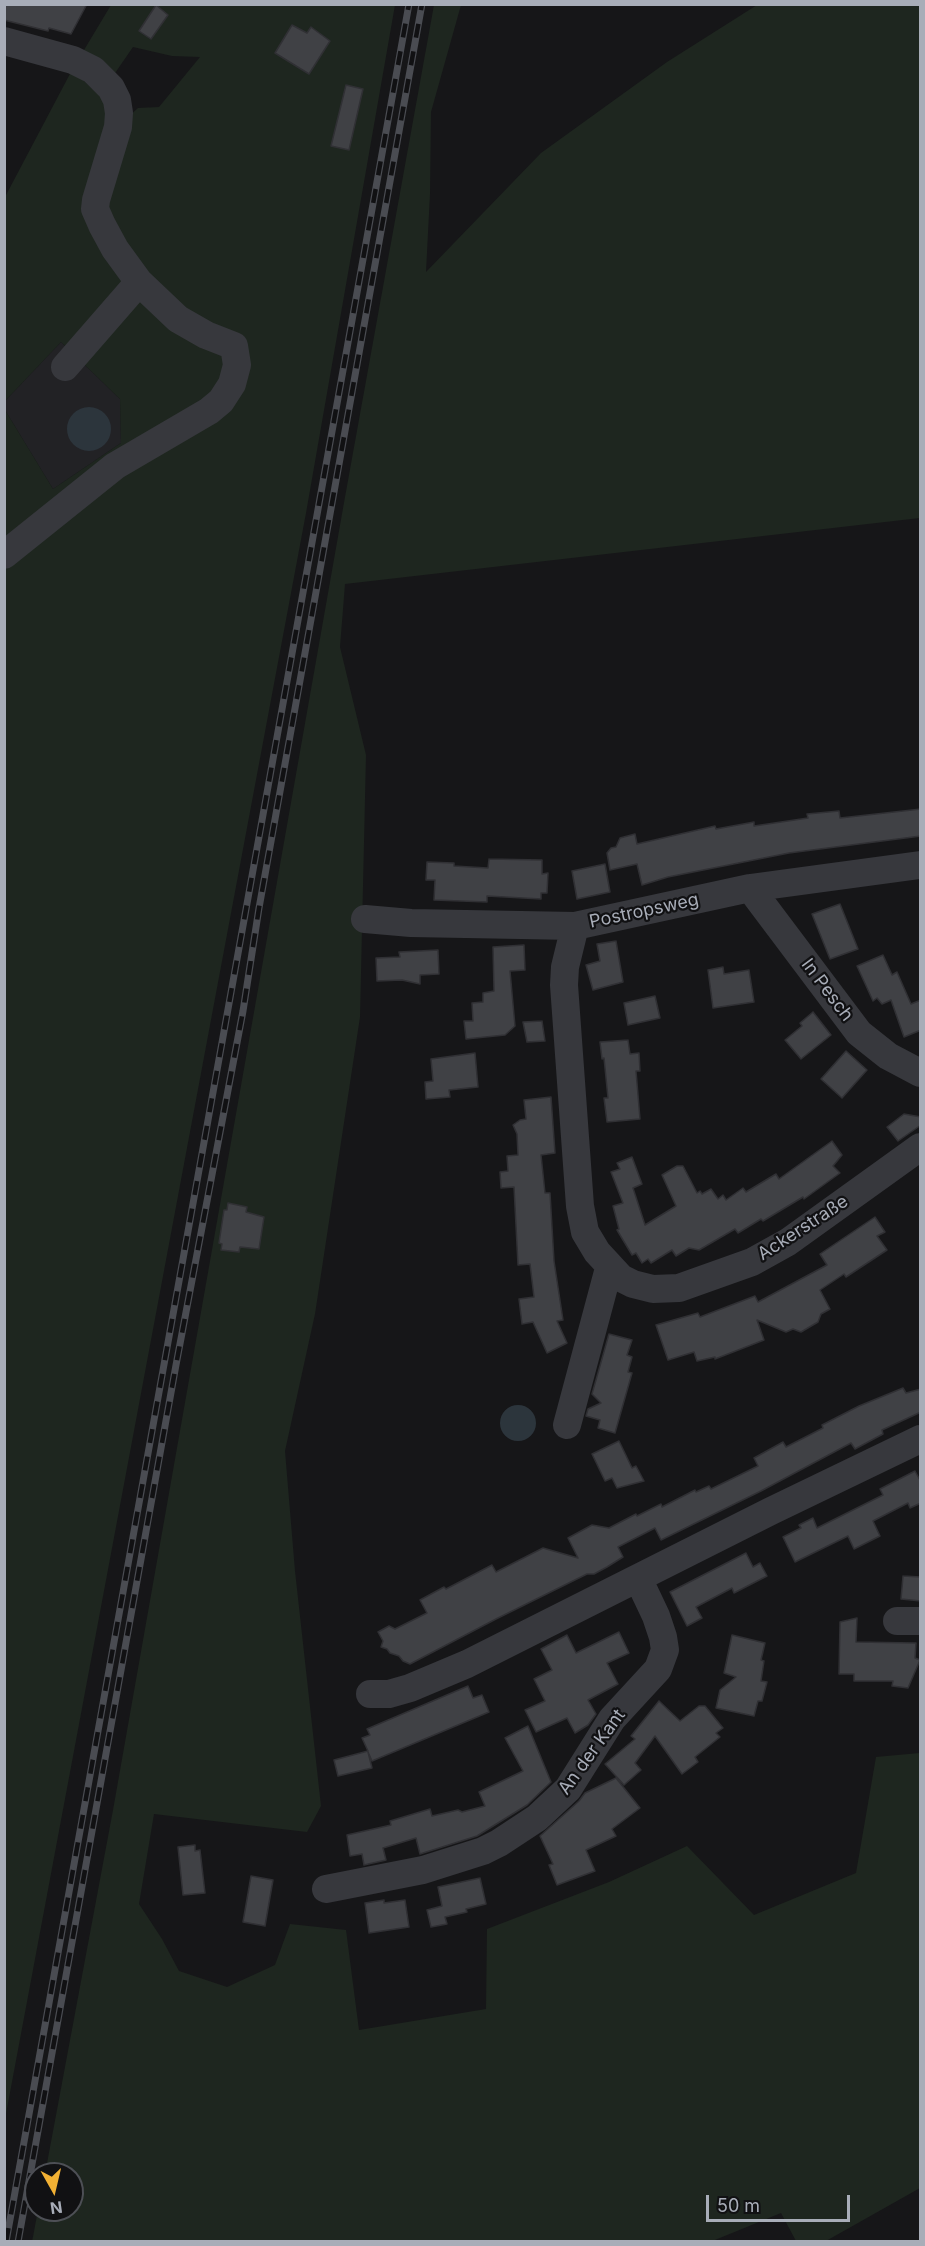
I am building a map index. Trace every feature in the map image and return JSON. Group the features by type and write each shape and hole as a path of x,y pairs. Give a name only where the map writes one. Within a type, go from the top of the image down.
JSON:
{"street":[{"path":"4,41 73,60 93,70 111,88 117,100 118,127 95,209 115,249 139,282 178,319 206,335 234,346 237,365 232,384 221,400 209,411 115,466 4,555"},
{"path":"65,367 139,282"},
{"name":"Postropsweg","path":"365,920 575,926 750,888 921,865"},
{"name":"In Pesch","path":"750,888 859,1033 888,1056 921,1073"},
{"name":"Ackerstraße","path":"575,926 565,966 564,985 580,1206 585,1232 609,1268 621,1278 653,1290 679,1288 752,1262 788,1242 921,1148"},
{"path":"567,1425 609,1268"},
{"path":"370,1694 389,1694 448,1672 920,1441"},
{"name":"An der Kant","path":"326,1889 423,1870 483,1851 537,1818 568,1789 612,1719 658,1669 665,1650 656,1616 638,1578"}],"shaded area":[{"path":"111,5 395,5 306,513 5,2119 5,410 53,489 121,443 120,399 61,342 5,401 5,197 72,70 126,119 138,108 159,107 200,57 172,56 133,47 113,76 81,55"},
{"path":"434,5 461,5 431,112 426,272 541,153 667,62 757,5 920,5 920,518 345,584 340,647 366,755 360,1017 315,1314 285,1451 295,1571 321,1806 307,1832 154,1814 139,1904 162,1939 179,1971 227,1987 275,1965 290,1924 346,1930 359,2030 486,2009 487,1929 609,1882 687,1846 754,1915 856,1873 876,1757 920,1753 920,2188 826,2241 796,2241 781,2213 710,2242 32,2242 36,2222 84,2222 84,2162 47,2162 113,1810"},
{"path":"61,342 120,399 121,443 53,489 5,410 5,401"},
{"path":"89,407 105,413 111,429 105,445 89,451 73,445 67,429 73,413"},
{"path":"518,1405 531,1410 536,1423 531,1436 518,1441 505,1436 500,1423 505,1410"}],"building":[{"path":"4,4 87,4 71,34 4,20"},
{"path":"156,5 168,15 151,39 139,31"},
{"path":"292,25 307,33 311,27 330,41 309,74 275,53"},
{"path":"346,85 363,89 349,150 331,146"},
{"path":"921,809 921,836 789,853 668,877 642,885 637,864 610,870 607,853 611,848 616,847 620,838 635,834 637,844 715,826 716,829 754,822 754,826 808,818 807,814 839,811 840,818"},
{"path":"489,859 542,860 542,874 548,873 547,893 541,893 541,899 487,896 487,902 434,900 435,880 426,880 427,862 488,868"},
{"path":"605,864 610,892 577,899 572,871"},
{"path":"840,904 858,949 830,959 812,914"},
{"path":"616,941 623,982 593,990 586,965 600,961 597,944"},
{"path":"524,945 525,970 510,971 515,1026 505,1035 466,1039 464,1021 473,1021 472,1003 483,1002 483,993 494,991 493,947"},
{"path":"438,950 439,974 420,975 420,984 402,980 377,981 376,958 400,957 399,952"},
{"path":"883,955 892,975 897,972 911,1004 921,1000 921,1030 904,1037 891,1000 882,1004 877,998 873,1001 857,966"},
{"path":"723,967 724,974 749,970 754,1002 713,1008 708,970"},
{"path":"655,996 660,1018 628,1025 624,1003"},
{"path":"813,1012 831,1035 801,1059 785,1040 802,1026 800,1023"},
{"path":"542,1021 545,1041 527,1042 523,1022"},
{"path":"628,1040 630,1054 639,1053 640,1071 636,1071 640,1119 607,1122 604,1098 608,1098 600,1042"},
{"path":"846,1051 867,1070 842,1098 821,1079"},
{"path":"475,1053 478,1087 449,1090 450,1097 426,1099 425,1082 433,1081 431,1059"},
{"path":"551,1097 555,1153 541,1155 545,1193 550,1193 554,1261 563,1320 557,1321 567,1343 547,1353 533,1322 522,1324 519,1299 534,1297 530,1264 518,1265 514,1187 501,1188 500,1172 508,1171 507,1156 518,1155 517,1134 513,1125 526,1119 524,1100"},
{"path":"904,1114 921,1117 921,1125 898,1141 887,1127"},
{"path":"832,1141 842,1155 833,1166 840,1173 804,1199 803,1197 738,1233 735,1229 699,1250 689,1248 676,1256 672,1250 651,1263 648,1259 642,1263 636,1253 632,1255 617,1230 619,1229 613,1206 623,1203 611,1172 620,1169 617,1163 632,1157 642,1184 633,1188 645,1225 676,1206 662,1175 677,1166 683,1166 697,1193 700,1191 702,1194 711,1189 718,1199 723,1195 726,1200 743,1188 746,1192 776,1174 779,1179"},
{"path":"228,1203 247,1207 246,1212 264,1217 259,1249 240,1247 239,1252 221,1250 222,1244 219,1243 224,1210 227,1210"},
{"path":"875,1217 885,1232 877,1236 887,1250 846,1277 844,1274 820,1290 830,1309 821,1314 818,1322 801,1332 793,1329 786,1332 757,1320 764,1340 715,1359 715,1357 697,1361 694,1352 668,1360 656,1325 698,1313 700,1317 755,1296 758,1302 827,1265 820,1254"},
{"path":"609,1334 632,1340 627,1355 632,1357 628,1372 632,1373 615,1433 598,1428 600,1420 586,1416 588,1409 601,1403 592,1394"},
{"path":"903,1388 906,1393 921,1389 921,1412 882,1430 883,1434 855,1449 851,1443 761,1491 661,1540 655,1528 618,1547 623,1557 607,1567 594,1574 587,1574 410,1664 381,1647 383,1641 378,1632 389,1626 395,1629 427,1613 420,1600 444,1587 446,1589 492,1565 496,1572 543,1548 578,1558 568,1538 592,1525 609,1528 661,1504 662,1507 695,1490 696,1492 709,1486 711,1489 758,1466 754,1458 783,1442 786,1447 859,1406"},
{"path":"619,1441 632,1468 636,1466 644,1481 617,1488 612,1478 605,1481 592,1454"},
{"path":"915,1471 921,1482 921,1503 910,1508 908,1503 873,1521 880,1536 854,1549 848,1536 795,1562 783,1537 801,1528 799,1525 813,1518 817,1528 883,1495 880,1489"},
{"path":"746,1553 753,1567 760,1563 767,1576 734,1593 732,1588 696,1607 702,1618 687,1626 670,1592"},
{"path":"903,1576 921,1577 921,1601 901,1599"},
{"path":"857,1618 856,1642 916,1643 915,1658 920,1660 908,1688 892,1686 893,1681 854,1681 854,1674 839,1674 840,1622"},
{"path":"619,1632 629,1653 607,1663 618,1684 588,1700 596,1714 588,1725 575,1733 567,1718 536,1732 525,1710 545,1701 534,1679 552,1670 541,1649 567,1635 576,1653"},
{"path":"732,1635 765,1643 761,1660 764,1661 761,1681 767,1682 762,1701 758,1701 754,1716 716,1708 720,1690 736,1677 724,1673"},
{"path":"468,1686 473,1698 482,1695 489,1712 372,1761 368,1752 372,1768 338,1776 334,1760 368,1751 362,1738 370,1735 367,1729"},
{"path":"659,1701 680,1721 699,1706 705,1706 723,1728 716,1733 720,1737 695,1757 698,1762 682,1774 655,1736 635,1763 641,1770 624,1785 605,1764 635,1739 631,1736"},
{"path":"528,1726 551,1782 527,1805 477,1836 420,1854 416,1838 383,1848 386,1860 364,1865 362,1854 350,1856 347,1835 391,1825 390,1821 430,1809 432,1816 485,1806 479,1792 523,1771 505,1738"},
{"path":"616,1778 640,1808 612,1829 616,1836 586,1850 595,1871 557,1885 549,1865 553,1864 540,1836 585,1793"},
{"path":"195,1845 195,1851 200,1850 205,1893 183,1895 178,1847"},
{"path":"251,1876 273,1880 265,1926 243,1922"},
{"path":"480,1878 486,1904 466,1909 467,1912 445,1917 447,1924 431,1927 427,1910 442,1906 438,1887"},
{"path":"384,1900 384,1903 405,1900 409,1927 369,1933 365,1903"}],"railway":[{"path":"6,2242 409,4"},
{"path":"18,2242 176,1365 243,1011 259,908 422,4"}]}
